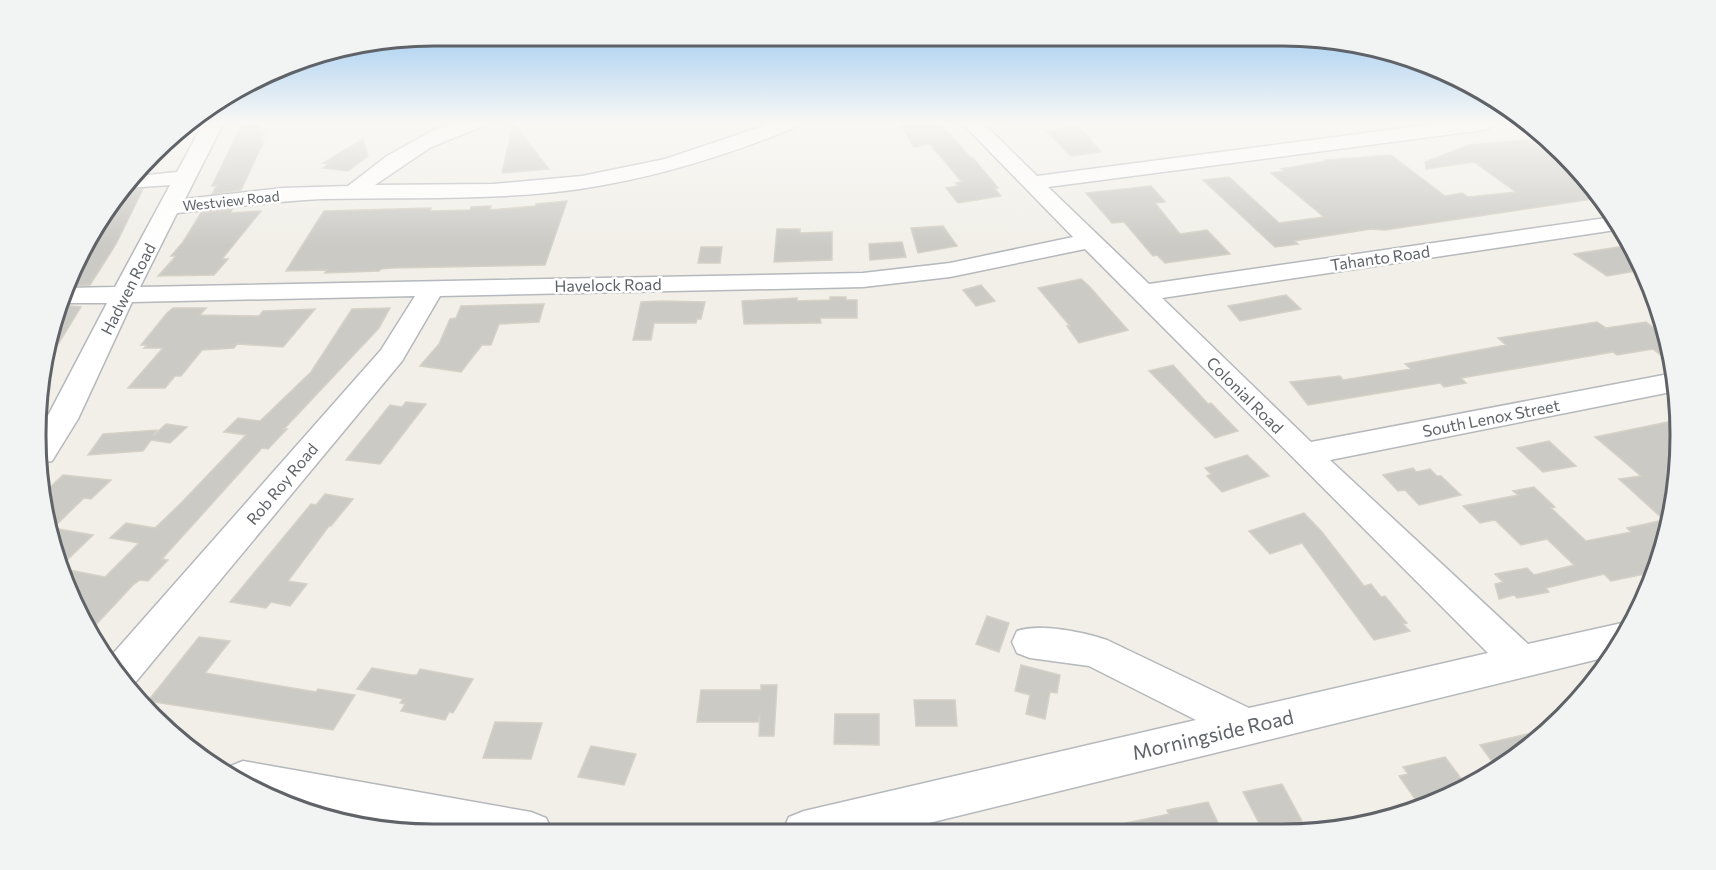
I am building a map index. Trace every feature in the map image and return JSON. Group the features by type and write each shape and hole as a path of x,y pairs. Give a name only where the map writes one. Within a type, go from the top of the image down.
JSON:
{"street":[{"name":"Hadwen Road","path":"46,444 63,419 123,295 192,165"},
{"path":"354,192 388,165"},
{"name":"Westview Road","path":"171,207 298,194 507,189 611,177 662,165"},
{"name":"Colonial Road","path":"1013,165 1305,454 1521,662"},
{"path":"1031,183 1172,165"},
{"path":"140,182 186,177"},
{"name":"Tahanto Road","path":"1142,293 1607,224"},
{"name":"Havelock Road","path":"72,296 891,279 950,270 1090,241"},
{"name":"Rob Roy Road","path":"124,668 392,356 432,289"},
{"name":"South Lenox Street","path":"1305,454 1666,384"},
{"name":"Morningside Road","path":"838,824 1610,641"},
{"path":"1030,642 1094,651 1246,727"},
{"path":"268,786 481,824"}],"building":[{"path":"222,165 253,165 241,190 212,194 217,185 212,186"},
{"path":"328,165 357,165 348,171 323,168"},
{"path":"504,165 546,165 549,169 502,173"},
{"path":"947,165 978,165 998,188 995,189 1001,196 958,203 946,188 958,186 956,183 962,182"},
{"path":"1306,165 1404,165 1445,196 1462,193 1468,197 1516,192 1478,165 1560,165 1590,199 1385,230 1371,229 1294,241 1298,244 1275,247 1203,180 1229,177 1279,223 1324,217 1271,173"},
{"path":"1425,165 1456,165 1426,169"},
{"path":"1151,186 1165,202 1155,203 1180,234 1207,230 1230,254 1165,263 1157,255 1153,256 1124,222 1112,223 1086,193"},
{"path":"134,189 143,189 116,244 90,285 76,286 112,219"},
{"path":"567,201 545,265 392,268 379,271 325,273 327,270 286,271 324,211 431,208 430,211 470,210 471,207 491,206 490,210"},
{"path":"232,209 231,213 261,211 222,259 228,259 214,275 158,276 176,256 171,256 183,242 201,213"},
{"path":"943,226 957,246 918,253 911,228"},
{"path":"777,229 800,229 800,233 832,232 832,260 774,262"},
{"path":"902,242 906,257 870,260 869,244"},
{"path":"701,247 722,247 720,263 698,263"},
{"path":"1620,247 1633,272 1607,276 1574,254"},
{"path":"1081,279 1128,330 1079,343 1067,326 1070,326 1038,288"},
{"path":"981,285 995,301 976,306 963,290"},
{"path":"1286,295 1301,309 1240,321 1228,306"},
{"path":"830,297 857,300 857,318 820,318 821,323 744,324 742,301 797,298 797,301 830,300"},
{"path":"641,302 705,302 701,319 697,319 696,323 654,323 651,340 633,340"},
{"path":"544,304 539,322 499,324 491,345 482,345 461,372 420,366 439,344 450,319 456,318 461,306"},
{"path":"69,306 81,307 57,346"},
{"path":"173,308 206,308 200,315 259,316 263,311 315,309 283,347 237,344 234,348 202,350 181,376 175,376 165,388 128,388 163,348 144,348 147,345 141,345"},
{"path":"390,308 379,328 268,449 262,448 162,559 168,560 148,581 140,580 133,585 96,624 71,570 105,577 139,543 110,538 126,523 155,528 246,435 224,432 238,418 260,421 311,372 352,309"},
{"path":"1597,322 1606,328 1646,322 1654,328 1661,355 1653,349 1617,355 1613,352 1461,378 1466,383 1444,387 1440,383 1308,405 1290,382 1340,376 1343,380 1411,369 1405,364 1506,345 1498,338"},
{"path":"1173,365 1208,404 1211,403 1238,431 1215,438 1149,371"},
{"path":"406,402 426,404 380,464 346,460 390,405 402,407"},
{"path":"1669,422 1669,460 1661,517 1619,479 1641,476 1595,437"},
{"path":"166,424 187,427 170,443 151,440 143,451 88,455 103,434 157,430 153,436"},
{"path":"1549,441 1576,466 1543,472 1517,448"},
{"path":"1247,455 1269,476 1222,492 1207,476 1211,474 1205,468"},
{"path":"1413,468 1416,472 1430,469 1461,495 1419,505 1405,490 1398,491 1383,475"},
{"path":"63,475 111,480 91,499 84,498 57,524 50,487"},
{"path":"1534,487 1555,507 1551,508 1586,541 1631,532 1627,528 1660,521 1644,574 1611,581 1604,574 1546,588 1549,592 1517,598 1514,595 1499,599 1495,584 1503,582 1495,574 1527,568 1534,575 1574,565 1547,539 1521,545 1495,520 1480,523 1463,506 1518,495 1513,491"},
{"path":"325,494 353,499 329,526 288,581 307,584 290,606 271,602 266,608 230,602 311,504 316,505"},
{"path":"1304,513 1322,532 1364,586 1371,584 1381,597 1385,596 1407,623 1403,624 1410,631 1374,640 1302,543 1270,554 1249,531"},
{"path":"58,529 93,535 67,560"},
{"path":"987,616 1009,623 999,652 976,644"},
{"path":"199,637 230,641 205,673 316,692 318,689 355,695 333,730 153,702 150,699"},
{"path":"1021,665 1060,675 1057,693 1050,692 1045,719 1026,714 1030,695 1015,691"},
{"path":"372,668 411,675 417,675 420,669 473,679 453,713 449,712 445,720 401,711 405,704 400,703 403,699 357,689"},
{"path":"761,685 777,685 774,736 759,736 760,714 758,722 697,722 701,690 761,690"},
{"path":"914,700 955,700 957,726 916,726"},
{"path":"835,714 879,714 879,745 834,744"},
{"path":"495,722 542,723 531,759 483,758"},
{"path":"1529,734 1492,761 1480,745"},
{"path":"591,746 636,754 624,785 578,777"},
{"path":"1445,757 1461,779 1415,799 1399,776 1408,774 1403,767"},
{"path":"1282,784 1302,821 1259,824 1243,792"},
{"path":"1208,802 1219,824 1126,824 1169,814 1167,810"}]}
